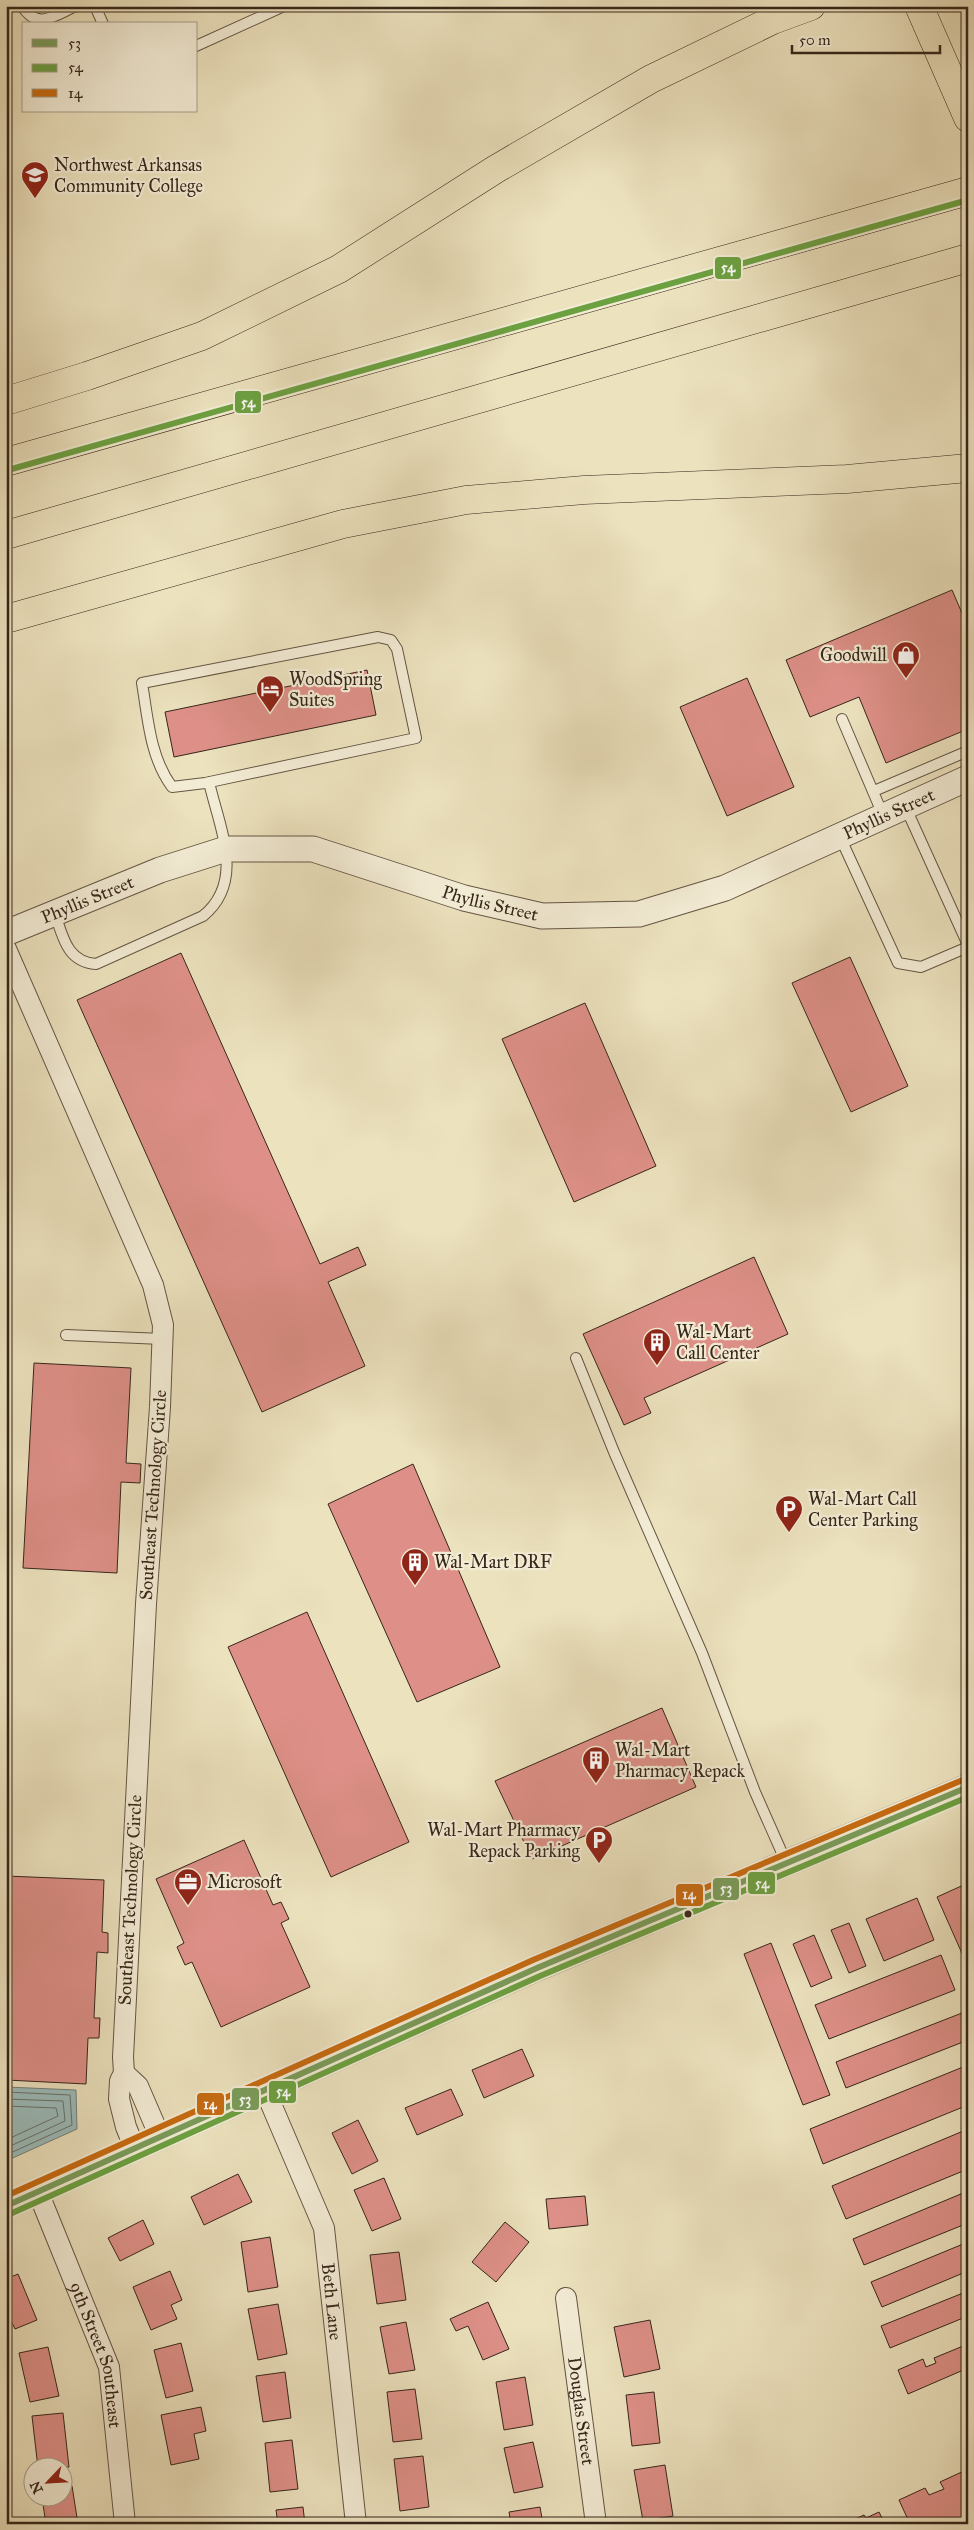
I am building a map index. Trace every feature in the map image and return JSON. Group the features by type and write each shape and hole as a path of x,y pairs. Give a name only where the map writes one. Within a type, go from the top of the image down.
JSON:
{"highway":[{"path":"6,401 87,376 202,336 331,273 496,169 651,79 773,20 811,6"},
{"path":"919,6 968,118"},
{"path":"6,462 332,368 968,191"},
{"path":"6,535 956,262"},
{"path":"6,619 343,524 466,500 584,490 847,479 968,468"}],"street":[{"name":"Phyllis Street","path":"6,933 160,870 226,849 313,848 464,898 542,916 640,914 724,888 968,778"},
{"name":"Southeast Technology Circle","path":"6,949 153,1285 162,1312 163,1339 134,1828 123,2057 124,2073 120,2081 119,2100 126,2127 135,2149"},
{"path":"6,2206 537,1968 786,1862 968,1788"},
{"path":"124,2073 138,2086 160,2138"},
{"name":"Beth Lane","path":"265,2090 324,2228 356,2524"},
{"name":"9th Street Southeast","path":"38,2192 109,2367 125,2524"},
{"name":"Douglas Street","path":"566,2298 596,2524"}],"lane":[{"path":"22,6 35,20 43,21 76,6"},
{"path":"95,6 102,22"},
{"path":"198,45 284,6"},
{"path":"378,637 390,640 397,649 416,738 210,782 172,787 164,777 155,755 142,682 378,637"},
{"path":"840,836 898,963 921,967 968,946 895,811 874,791 842,719"},
{"path":"874,791 968,751"},
{"path":"55,914 66,944 74,956 84,963 96,964 110,960 204,916 213,908 227,882 226,849 210,782"},
{"path":"66,1335 163,1339"},
{"path":"576,1358 614,1452 702,1653 756,1792 786,1862"}],"water":[{"path":"6,2087 76,2090 77,2129 6,2161"}],"building":[{"path":"952,590 968,627 968,729 886,763 859,697 810,717 786,660"},
{"name":"WoodSpring Suites","path":"367,670 376,715 174,757 165,712"},
{"path":"747,678 794,787 727,816 680,707"},
{"path":"181,953 320,1264 358,1247 366,1265 328,1282 365,1366 262,1412 77,1000"},
{"path":"850,957 908,1086 851,1112 792,983"},
{"path":"585,1003 656,1166 574,1202 502,1039"},
{"name":"Wal-Mart Call Center","path":"754,1257 788,1334 644,1398 651,1413 624,1425 583,1334"},
{"path":"34,1363 131,1368 126,1463 141,1464 140,1483 121,1482 117,1573 23,1568"},
{"name":"Wal-Mart DRF","path":"413,1464 500,1667 417,1702 328,1504"},
{"path":"307,1612 409,1842 331,1877 228,1647"},
{"name":"Wal-Mart Pharmacy Repack","path":"662,1708 696,1787 532,1859 495,1781"},
{"path":"244,1840 273,1905 281,1902 289,1919 281,1923 310,1987 221,2027 192,1962 185,1965 177,1947 184,1943 156,1879"},
{"path":"6,1876 104,1880 102,1932 108,1933 108,1953 97,1952 94,2018 100,2018 99,2038 88,2038 86,2084 6,2080"},
{"path":"968,1883 968,1967 937,1897"},
{"path":"917,1898 934,1940 884,1961 866,1919"},
{"path":"849,1923 866,1966 849,1973 831,1930"},
{"path":"814,1935 832,1978 811,1987 793,1944"},
{"path":"771,1943 830,2095 803,2105 744,1954"},
{"path":"941,1955 955,1990 829,2039 815,2005"},
{"path":"962,2013 968,2027 968,2040 846,2088 836,2062"},
{"path":"522,2049 534,2076 484,2098 472,2070"},
{"path":"968,2065 968,2105 823,2164 810,2129"},
{"path":"451,2089 463,2115 417,2135 405,2108"},
{"path":"358,2120 378,2161 352,2174 332,2133"},
{"path":"968,2129 968,2169 846,2219 832,2186"},
{"path":"238,2174 252,2202 204,2225 191,2197"},
{"path":"384,2178 401,2219 372,2231 354,2190"},
{"path":"968,2191 968,2223 864,2265 853,2239"},
{"path":"585,2196 588,2225 549,2229 546,2199"},
{"path":"143,2220 154,2244 120,2261 108,2238"},
{"path":"505,2222 529,2242 496,2282 472,2262"},
{"path":"270,2237 278,2287 248,2292 241,2242"},
{"path":"968,2242 968,2271 882,2307 871,2282"},
{"path":"399,2252 406,2300 377,2304 370,2255"},
{"path":"170,2271 182,2300 171,2305 177,2319 151,2330 133,2287"},
{"path":"18,2274 37,2320 15,2329 6,2310 6,2279"},
{"path":"968,2291 968,2316 890,2348 881,2326"},
{"path":"488,2302 509,2349 483,2360 468,2326 456,2331 450,2319"},
{"path":"278,2304 287,2354 258,2360 248,2309"},
{"path":"650,2320 660,2369 624,2377 614,2327"},
{"path":"406,2322 415,2370 389,2374 380,2327"},
{"path":"181,2343 193,2391 166,2398 154,2350"},
{"path":"968,2344 968,2368 908,2394 898,2370 923,2359 926,2367 936,2363 934,2358"},
{"path":"48,2347 59,2396 30,2402 19,2353"},
{"path":"285,2372 291,2418 263,2422 256,2376"},
{"path":"525,2377 533,2425 504,2430 496,2382"},
{"path":"415,2389 422,2439 393,2442 387,2392"},
{"path":"654,2392 660,2443 632,2446 626,2395"},
{"path":"201,2407 206,2431 194,2434 199,2459 171,2465 161,2415"},
{"path":"63,2413 68,2458 37,2458 32,2416"},
{"path":"292,2440 298,2489 270,2492 265,2443"},
{"path":"533,2442 543,2487 514,2493 504,2448"},
{"path":"423,2456 429,2507 400,2511 394,2459"},
{"path":"665,2465 673,2516 643,2521 634,2470"},
{"path":"966,2470 968,2474 968,2518 956,2524 910,2524 899,2500 925,2488 929,2495 944,2489 940,2482"},
{"path":"72,2486 78,2524 46,2524 44,2508 72,2508"},
{"path":"303,2507 305,2524 278,2524 276,2510"},
{"path":"540,2507 543,2524 511,2524 509,2512"},
{"path":"879,2512 885,2524 844,2524 864,2515 866,2518"}],"transit line":[{"name":"54","path":"8,470 968,200"},
{"name":"14","path":"6,2196 533,1960 965,1779"},
{"name":"53","path":"6,2206 537,1968 968,1787"},
{"name":"54","path":"10,2214 540,1976 968,1797"}],"place":[{"name":"Northwest Arkansas Community College","path":"35,199"},
{"name":"Goodwill","path":"906,679"},
{"name":"WoodSpring Suites","path":"270,713"},
{"name":"Wal-Mart Call Center","path":"657,1366"},
{"name":"Wal-Mart Call Center Parking","path":"789,1533"},
{"name":"Wal-Mart DRF","path":"415,1586"},
{"name":"Wal-Mart Pharmacy Repack","path":"596,1784"},
{"name":"Wal-Mart Pharmacy Repack Parking","path":"599,1864"},
{"name":"Microsoft","path":"188,1906"}]}
